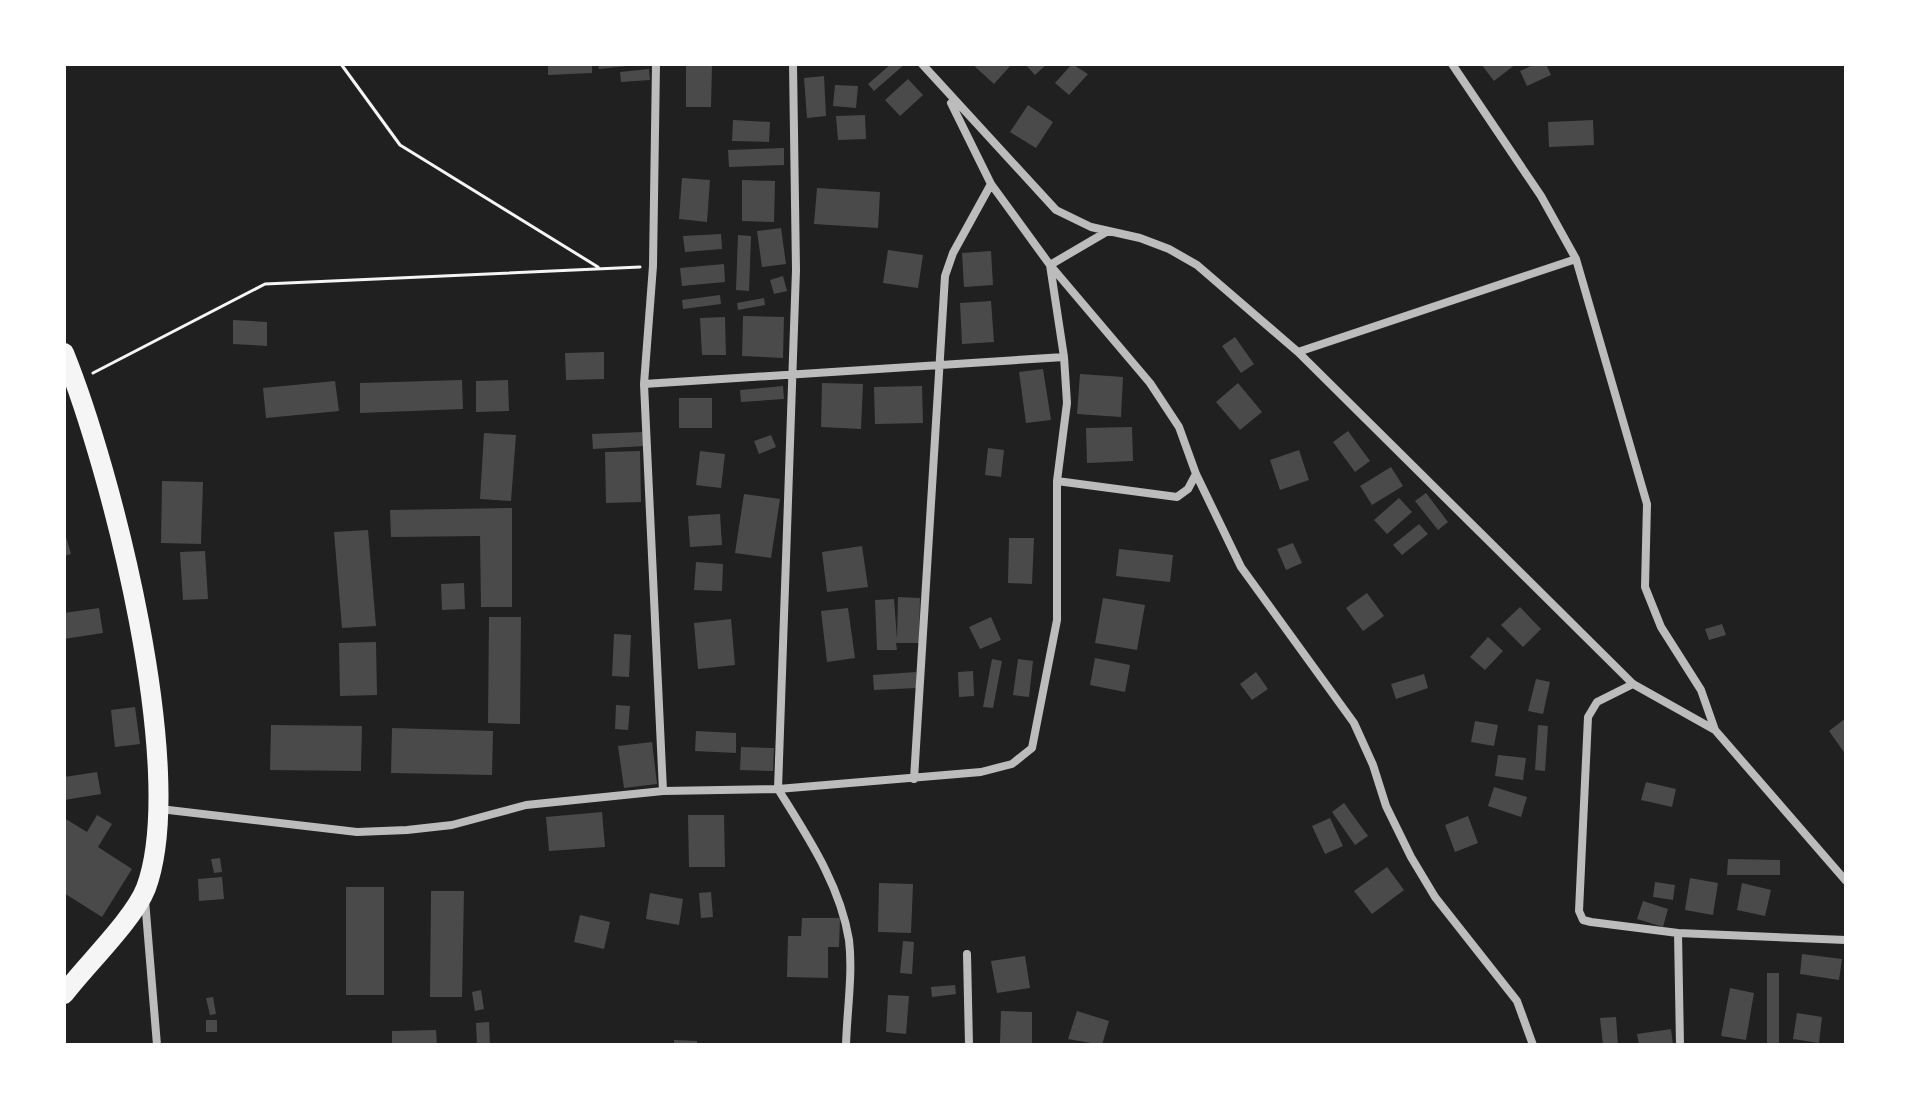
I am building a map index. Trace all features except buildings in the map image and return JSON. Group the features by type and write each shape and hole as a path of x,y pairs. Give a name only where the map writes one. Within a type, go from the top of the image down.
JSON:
{"highway":[{"path":"64,353 99,449 131,591 150,692 159,809 155,853 145,891 64,994"}],"street":[{"path":"656,64 653,266 644,384 663,791"},
{"path":"793,64 796,270 778,789 817,851 841,904 849,942 846,1045"},
{"path":"922,64 947,95 1056,210 1073,221 1140,238 1197,265 1298,352 1633,684 1715,730 1846,881"},
{"path":"1452,64 1541,196 1576,259 1647,504 1645,587 1661,627 1701,690 1715,730"},
{"path":"947,95 991,184 1050,265 1150,383 1179,427 1196,474 1241,567 1354,723 1373,765 1386,806 1411,857 1435,897 1517,1001 1533,1045"},
{"path":"914,779 945,276 953,253 991,184"},
{"path":"1050,265 1108,231"},
{"path":"1298,352 1576,259"},
{"path":"159,809 291,826 370,832 452,825 526,805 663,791 778,789 914,779 981,772 1012,764 1032,748 1057,620 1057,481 1067,403 1064,357 1050,265"},
{"path":"644,384 791,372 1064,357"},
{"path":"1057,481 1177,497 1188,489 1196,474"},
{"path":"1633,684 1597,702 1588,717 1579,911 1583,920 1678,933 1846,940"},
{"path":"145,891 157,1045"},
{"path":"1678,933 1680,1045"},
{"path":"967,954 969,1045"}],"path":[{"path":"341,64 400,145 600,269"},
{"path":"75,382 265,284 653,266"}],"shaded area":[{"path":"64,64 1846,64 1846,1045 64,1045"}]}
